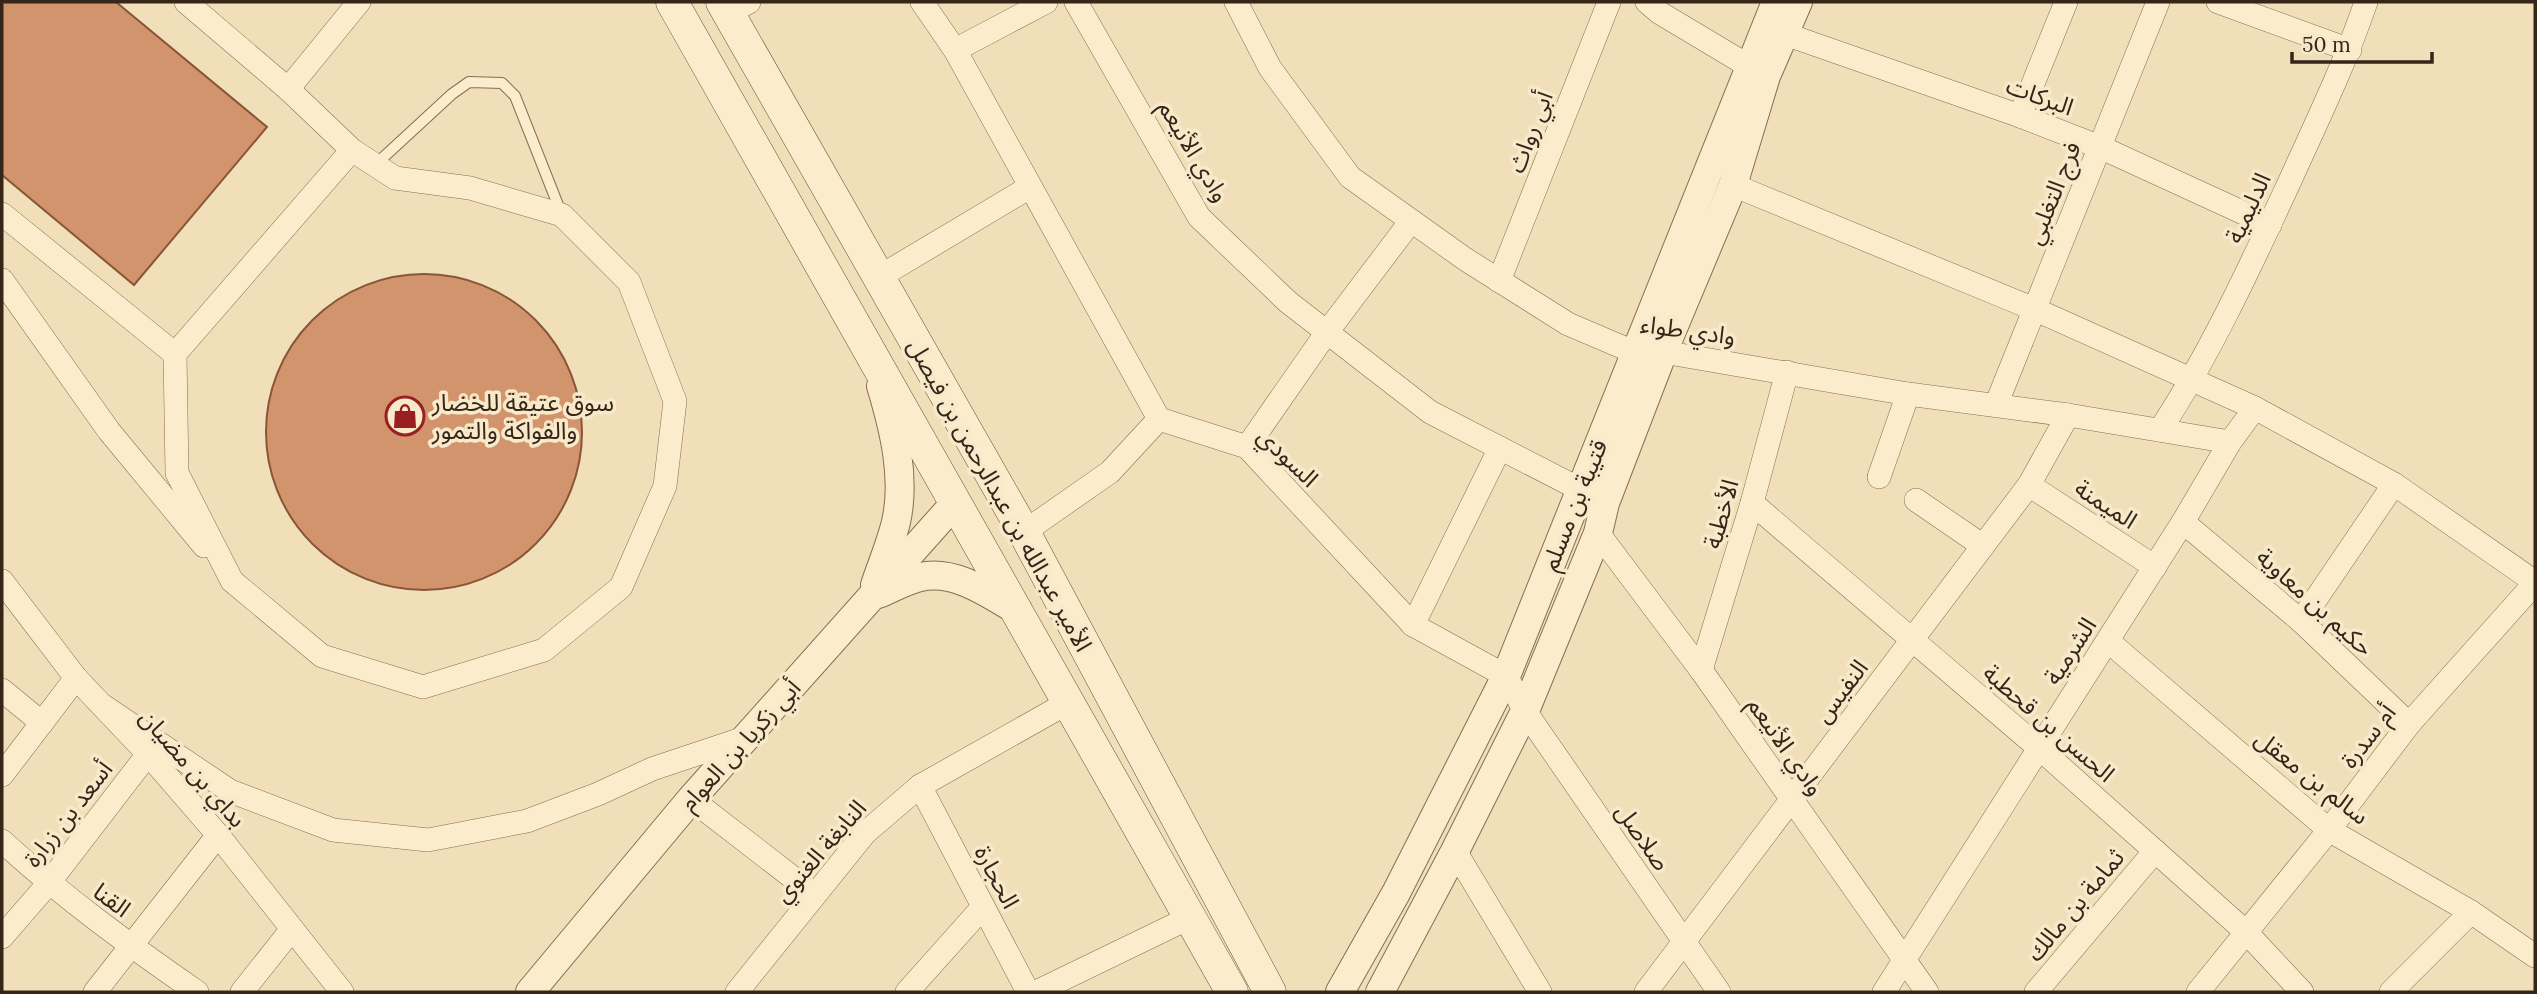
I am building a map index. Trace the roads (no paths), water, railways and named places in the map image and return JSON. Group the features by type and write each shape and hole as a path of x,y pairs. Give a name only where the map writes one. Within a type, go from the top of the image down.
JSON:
{"main road":[{"name":"الأمير عبدالله بن عبدالرحمن بن فيصل","path":"672,2 1232,992"},
{"name":"الأمير عبدالله بن عبدالرحمن بن فيصل","path":"733,5 879,277 1024,532 1270,992"}],"street":[{"path":"2,280 109,431 232,581 322,656 423,687 544,650 621,587 665,486 675,401 629,282 562,215 470,188 395,178 352,150 288,89 186,2"},
{"path":"288,89 359,2"},
{"path":"922,2 955,50 1159,419 1110,472 1024,532"},
{"path":"955,50 1046,2"},
{"name":"وادي الأنيعم","path":"1076,2 1199,217 1288,302 1430,412 1580,487 1605,503"},
{"name":"وادي طواء","path":"1236,2 1270,68 1350,177 1499,281 1568,324 1650,352 2230,442"},
{"name":"أبي رواث","path":"1499,281 1609,2"},
{"path":"1647,2 1660,13 1758,72"},
{"name":"قتيبة بن مسلم","path":"1340,992 1396,893 1506,676 1580,487 1733,185 1776,2"},
{"name":"قتيبة بن مسلم","path":"1380,992 1525,711 1598,533 1650,352 1758,72 1785,34 1798,2"},
{"path":"2020,116 2066,2"},
{"name":"فرج التغلبي","path":"1996,405 2158,2"},
{"path":"2218,2 2350,50"},
{"name":"الدليمية","path":"2161,430 2193,379 2270,225 2350,50 2366,2"},
{"name":"البركات","path":"1785,34 2020,116 2100,147 2270,225"},
{"path":"232,581 177,473 175,354 352,150"},
{"path":"1733,185 2034,309 2255,408 2394,484 2535,583"},
{"path":"879,277 1030,187"},
{"path":"2,214 175,354"},
{"path":"1247,447 1327,332 1411,220"},
{"name":"الأمير عبدالله بن عبدالرحمن بن فيصل","path":"871,598 896,521 899,479 892,422 872,354"},
{"name":"الأخطبة","path":"1701,670 1752,502 1787,372"},
{"path":"1879,477 1908,394"},
{"name":"الشرمية","path":"1884,992 2155,567 2230,442 2255,408"},
{"name":"النفيس","path":"1646,992 2029,485 2068,415"},
{"name":"السودي","path":"1159,419 1247,447 1413,625 1506,676"},
{"path":"1413,625 1500,448"},
{"path":"2301,621 2394,484"},
{"name":"الميمنة","path":"2029,485 2155,567"},
{"path":"1916,500 1983,546"},
{"name":"أبي زكريا بن العوام","path":"530,992 691,799 956,502"},
{"name":"الحسن بن قحطبة","path":"1752,502 2039,748 2246,932 2302,992"},
{"name":"حكيم بن معاوية","path":"2183,522 2301,621 2409,724"},
{"name":"وادي الأنيعم","path":"1598,533 1701,670 1927,992"},
{"name":"الأمير عبدالله بن عبدالرحمن بن فيصل","path":"871,598 920,577 947,577 980,588 1018,611"},
{"name":"بداي بن مضيان","path":"2,581 76,678 148,754 218,835 342,992"},
{"name":"أم سدرة","path":"2198,992 2329,830 2409,724 2535,583"},
{"name":"سالم بن معقل","path":"2108,641 2329,830 2471,912 2535,956"},
{"path":"1506,676 1525,711"},
{"path":"2,775 76,678"},
{"path":"2,690 41,723"},
{"name":"النابغة الغنوي","path":"737,992 865,833 920,786 1069,702"},
{"path":"102,705 230,791 333,830 428,840 527,821 598,794 652,769 745,738"},
{"name":"صلاصل","path":"1525,711 1719,992"},
{"name":"أسعد بن زرارة","path":"2,937 48,884 148,754"},
{"name":"الحجارة","path":"920,786 1024,989"},
{"path":"691,799 814,894"},
{"path":"95,992 218,835"},
{"name":"القنا","path":"2,841 48,884 129,946 197,992"},
{"path":"1455,851 1540,992"},
{"name":"ثمامة بن مالك","path":"2036,992 2155,851"},
{"path":"907,992 983,907"},
{"path":"2391,992 2471,912"},
{"path":"1024,989 1191,917"},
{"path":"243,992 292,929"}],"lane":[{"path":"375,165 461,87 469,82 502,83 515,96 562,215"}],"place":[{"name":"سوق عتيقة للخضار والفواكة والتمور","path":"405,416"}]}
